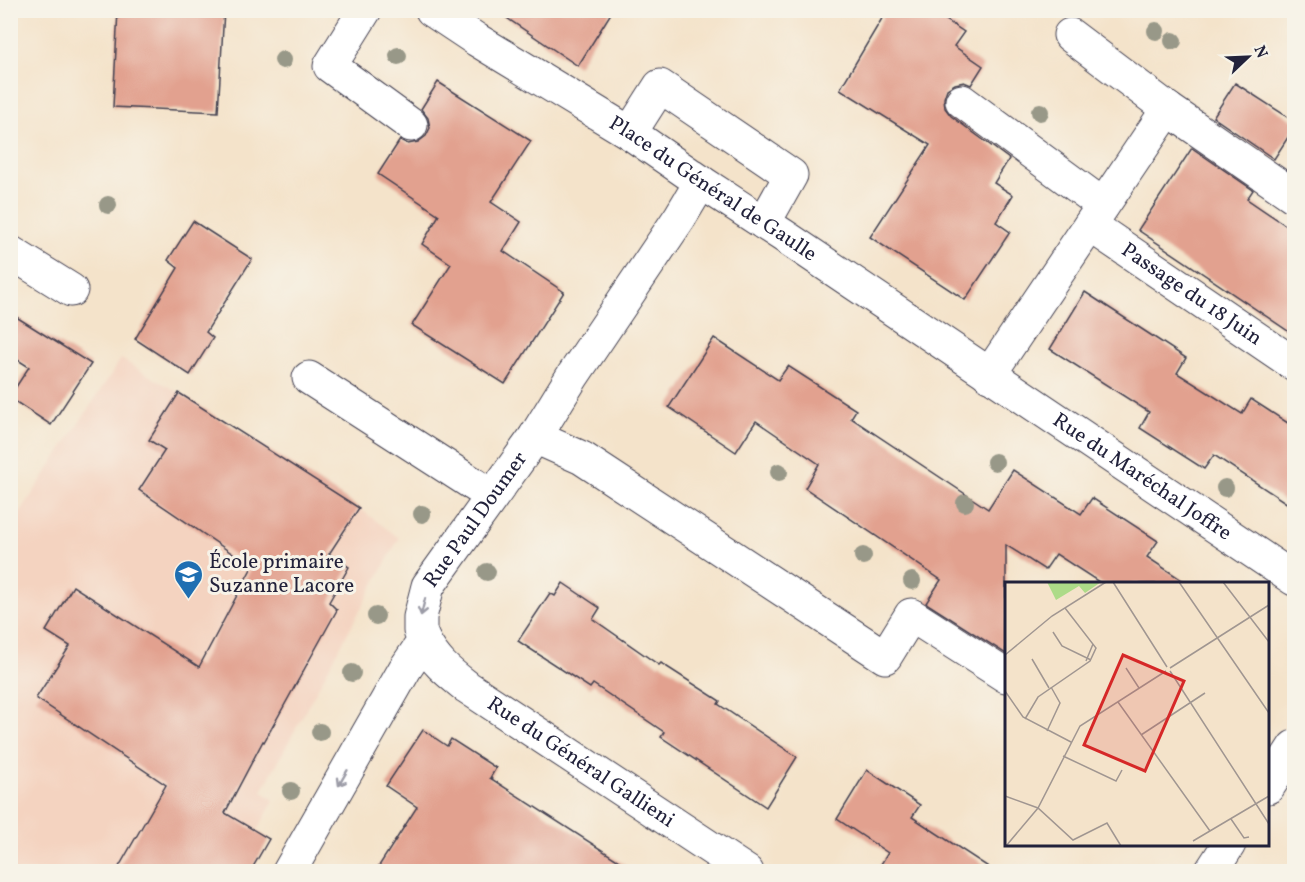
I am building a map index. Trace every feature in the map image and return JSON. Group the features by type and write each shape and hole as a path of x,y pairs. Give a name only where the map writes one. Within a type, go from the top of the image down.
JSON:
{"street":[{"path":"365,10 330,66 411,125"},
{"name":"Place du Général de Gaulle","path":"432,10 630,133 989,375"},
{"path":"1070,35 1168,109 1294,196"},
{"path":"630,133 660,86 791,176 764,223"},
{"name":"Passage du 18 Juin","path":"962,101 1096,215 1294,364"},
{"path":"989,375 1168,109"},
{"name":"Rue Paul Doumer","path":"424,641 420,631 420,617 428,586 535,437 701,182"},
{"path":"10,252 71,290"},
{"name":"Rue du Maréchal Joffre","path":"989,375 1294,579"},
{"path":"309,378 492,496"},
{"path":"535,437 582,458 885,657 911,615 1005,675"},
{"path":"289,872 405,669 424,641"},
{"name":"Rue du Général Gallieni","path":"424,641 433,657 467,687 747,872"},
{"path":"1269,785 1294,747"},
{"path":"1211,872 1228,846"}],"shaded area":[{"name":"École primaire Suzanne Lacore","path":"121,359 179,393 359,508 399,538 262,791 274,800 257,831 269,839 250,871 11,871 10,528"}],"building":[{"path":"118,10 224,10 218,112 113,107"},
{"path":"495,10 613,10 578,66"},
{"path":"887,10 931,10 964,32 954,46 983,66 971,85 964,82 947,89 944,98 945,108 951,116 1009,159 994,183 1013,195 996,222 1010,232 965,300 870,237 930,145 840,89"},
{"path":"438,82 531,141 491,202 521,222 503,251 564,292 505,384 412,325 451,264 422,244 439,215 378,174 400,140 408,144 418,142 426,136 430,128 428,118 421,109"},
{"path":"1235,83 1294,121 1294,128 1274,159 1213,117"},
{"path":"1192,148 1253,190 1247,199 1294,231 1294,335 1138,230"},
{"path":"193,221 252,259 206,332 213,338 190,375 135,339 178,268 168,260"},
{"path":"1085,292 1186,358 1177,373 1242,414 1251,399 1294,427 1294,508 1214,455 1204,469 1140,428 1149,412 1050,349"},
{"path":"10,313 91,364 51,425 10,398 29,367 10,355"},
{"path":"714,338 778,380 788,366 856,410 851,418 988,509 1013,470 1081,514 1092,498 1158,541 1147,557 1185,582 1099,582 1056,554 1045,570 1006,545 1005,653 926,603 941,580 805,488 819,464 756,421 736,452 669,407"},
{"path":"179,393 359,508 329,554 349,567 329,602 337,610 225,813 269,839 250,872 116,872 166,785 36,698 70,646 46,631 73,586 199,667 252,567 139,490 165,450 149,440"},
{"path":"563,583 600,608 593,619 659,665 661,663 720,701 718,704 797,757 766,807 661,737 664,732 593,684 590,688 518,641 550,593 555,596"},
{"path":"423,730 447,746 451,739 496,768 490,778 636,872 375,872 417,807 386,786"},
{"path":"867,770 920,805 912,817 996,872 876,872 888,853 837,819"}],"place":[{"name":"École primaire Suzanne Lacore","path":"188,600"}]}
